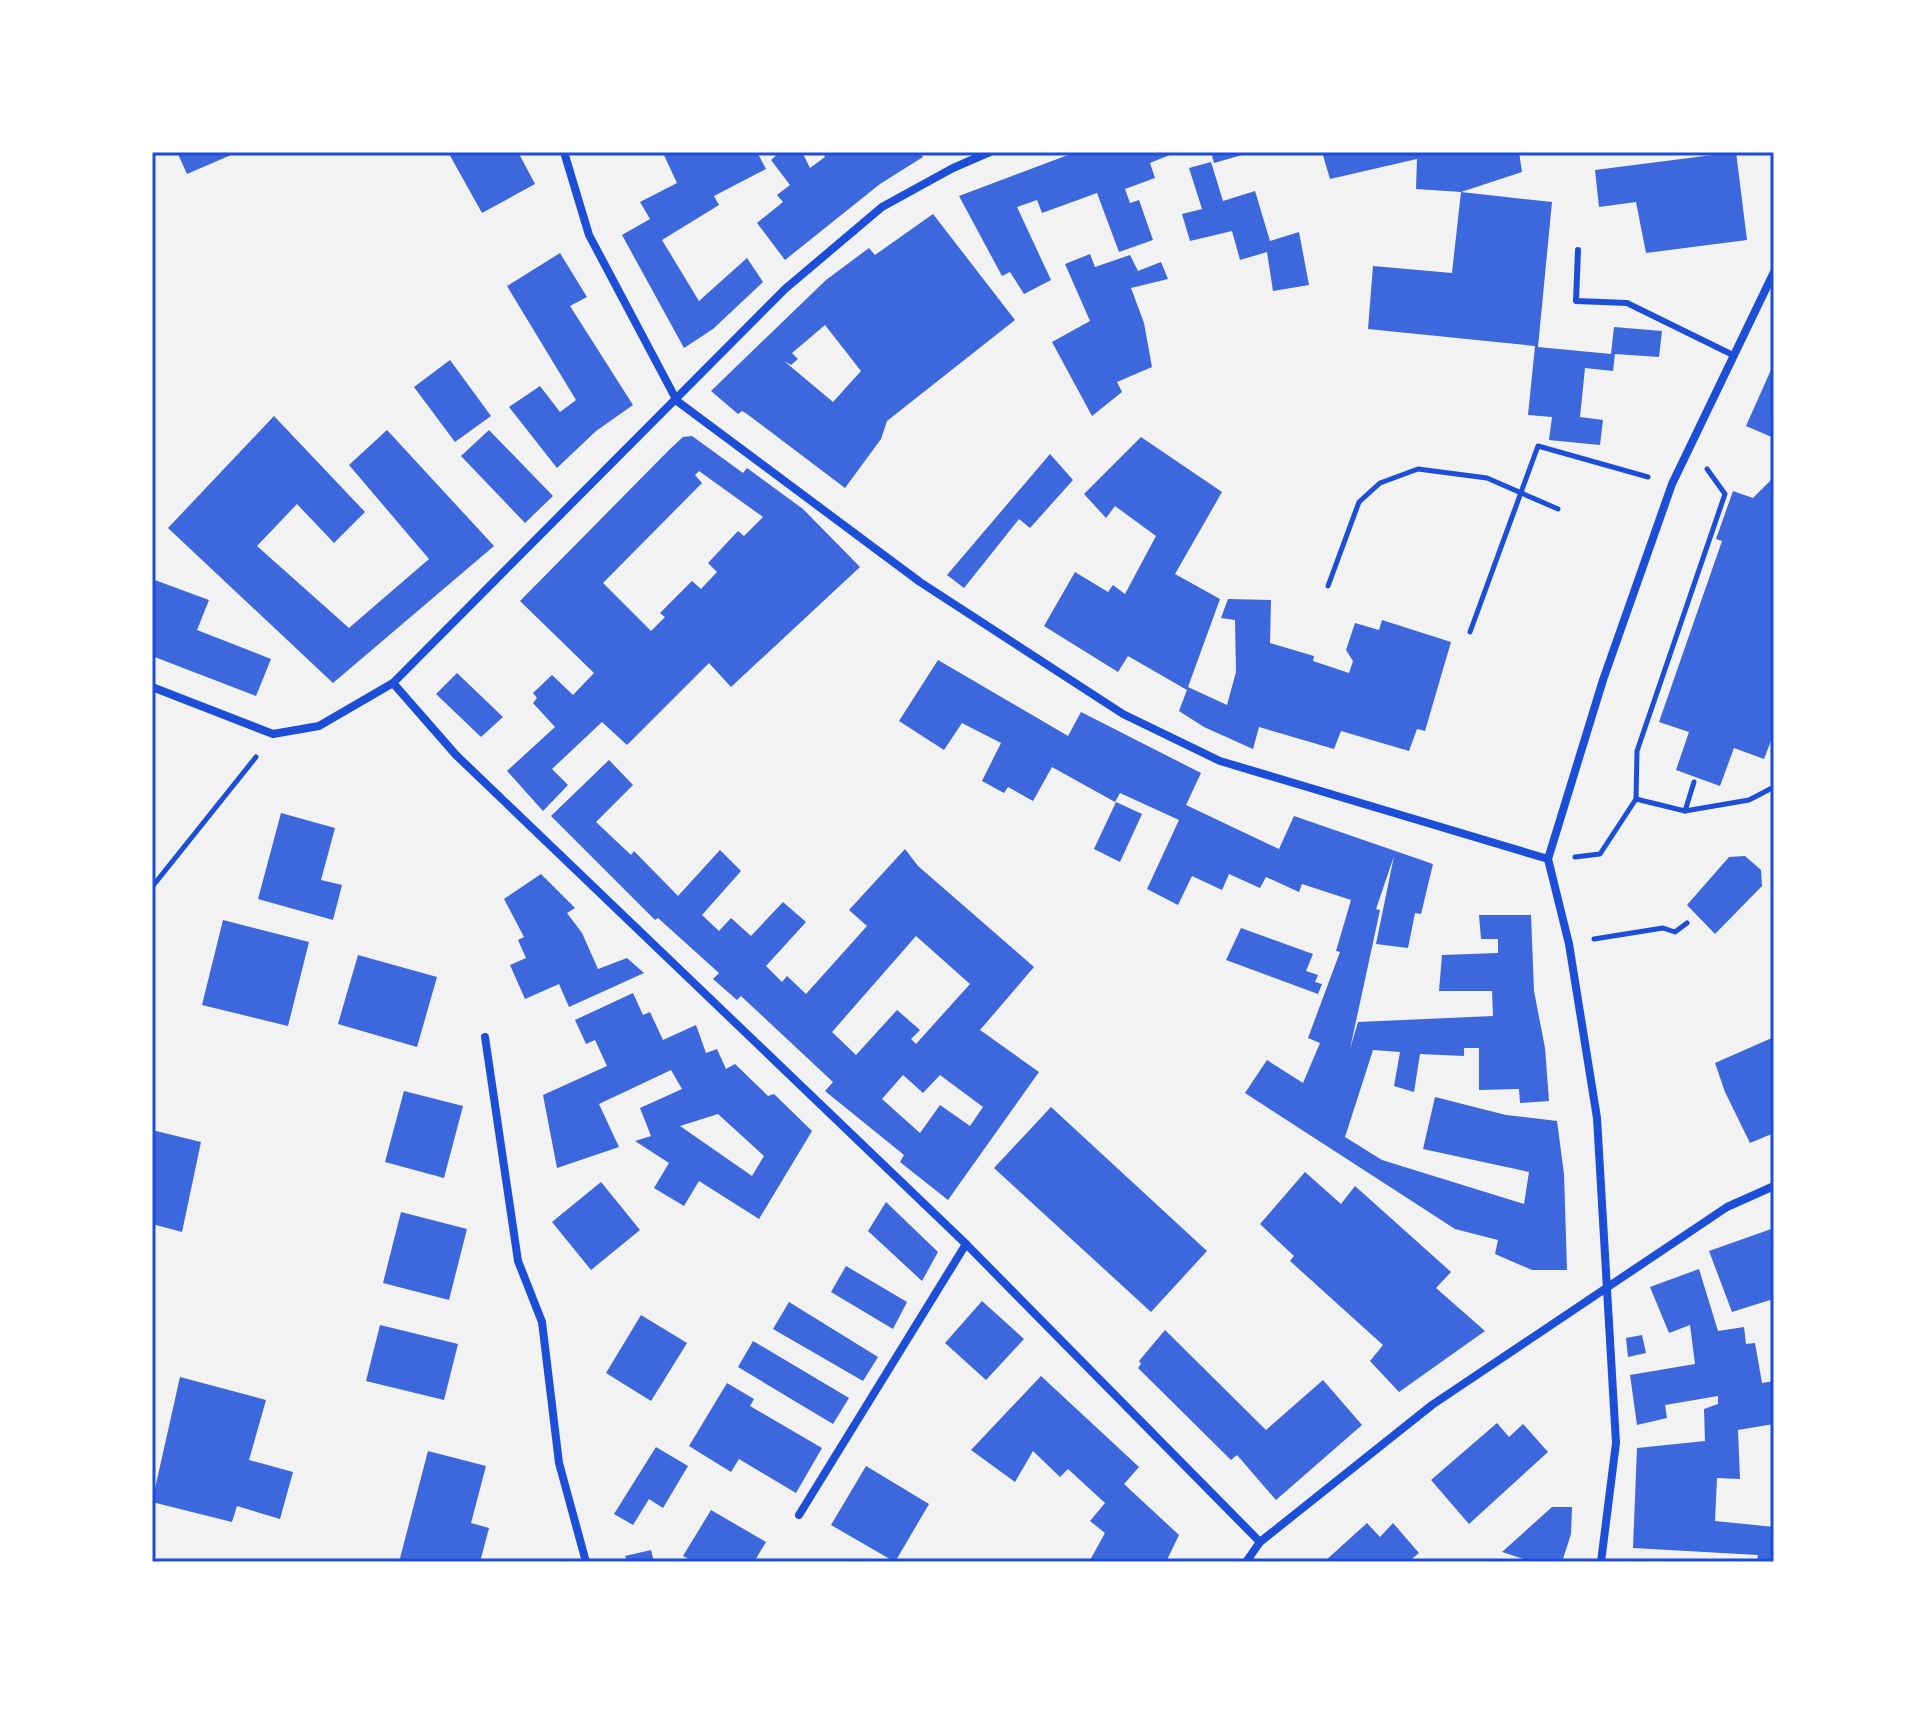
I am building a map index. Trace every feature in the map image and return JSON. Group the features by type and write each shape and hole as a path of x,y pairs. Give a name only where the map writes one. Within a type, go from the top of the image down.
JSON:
{"street":[{"path":"564,152 589,235 677,401 920,582 1123,714 1220,761 1548,859"},
{"path":"152,687 273,734 319,726 393,683 677,401 785,289 882,207 953,168 990,152"},
{"path":"1601,1562 1616,1443 1597,1118 1569,944 1548,859 1603,680 1672,484 1774,272"},
{"path":"393,683 456,755 966,1244 1260,1542"},
{"path":"485,1037 518,1261 542,1322 559,1463 586,1562"},
{"path":"1246,1562 1260,1542 1432,1405 1607,1284 1727,1207 1774,1186"},
{"path":"799,1515 966,1244"}],"lane":[{"path":"1578,250 1576,301 1627,303 1733,355"}],"path":[{"path":"1548,859 1600,854 1636,799 1637,751 1725,494 1689,445"},
{"path":"1470,632 1538,446 1672,484"},
{"path":"1328,586 1359,502 1380,483 1418,469 1487,478 1523,491 1558,509"},
{"path":"152,887 273,734"},
{"path":"1685,811 1694,782"},
{"path":"1636,799 1685,811 1749,800 1774,787"},
{"path":"1615,933 1663,928 1675,932 1687,923"}],"building":[{"path":"177,152 238,152 187,174"},
{"path":"448,152 518,152 535,184 482,213"},
{"path":"665,152 757,152 766,169 714,196 719,205 662,240 699,301 747,258 763,282 713,329 684,348 622,235 650,219 640,202 677,183"},
{"path":"780,152 802,152 810,168 825,157 823,152 920,152 923,157 880,184 785,260 757,223 783,202 777,195 790,185 771,160"},
{"path":"1076,152 1177,152 1150,163 1155,178 1125,189 1130,203 1139,200 1153,240 1119,252 1097,193 1042,213 1037,200 1017,207 1051,280 1024,294 1010,272 1002,276 959,196"},
{"path":"1211,152 1249,152 1249,153 1214,163"},
{"path":"1322,152 1519,152 1522,172 1461,192 1416,189 1417,159 1330,179"},
{"path":"1736,152 1747,240 1646,253 1636,202 1599,207 1595,170"},
{"path":"1211,162 1223,201 1255,191 1270,241 1299,232 1309,285 1273,291 1267,252 1240,260 1232,231 1190,241 1182,214 1202,209 1189,168"},
{"path":"1461,192 1552,202 1538,347 1611,354 1614,327 1662,331 1659,357 1615,354 1613,371 1585,368 1580,417 1603,420 1600,445 1549,440 1552,417 1528,415 1535,346 1368,329 1373,266 1452,273"},
{"path":"933,214 1015,320 887,421 881,439 845,488 747,414 742,411 738,414 711,391 826,280 869,248 875,255","holes":["825,325 861,371 833,402 784,361 791,365 798,359 792,353"]},
{"path":"560,253 587,297 570,306 633,405 596,431 557,468 509,407 540,386 560,412 576,400 507,286"},
{"path":"1090,254 1095,267 1130,255 1138,271 1161,262 1168,279 1131,288 1144,323 1152,367 1117,382 1122,392 1092,416 1052,342 1090,321 1065,264"},
{"path":"450,360 491,416 455,442 414,387"},
{"path":"1774,363 1774,438 1746,426"},
{"path":"274,416 365,512 334,543 297,504 257,546 349,628 429,559 349,465 387,430 494,546 333,683 168,528"},
{"path":"489,430 553,496 525,523 461,456"},
{"path":"692,436 743,473 747,468 803,509 860,567 731,687 709,663 627,745 602,722 552,769 568,785 543,811 507,771 555,727 533,703 537,698 533,693 552,675 573,695 594,673 520,601 683,437","holes":["699,471 763,517 744,536 738,531 708,563 717,572 701,589 692,581 660,613 665,617 651,631 603,583 702,483 695,475"]},
{"path":"1141,437 1222,492 1175,574 1220,599 1188,687 1227,705 1236,672 1235,620 1221,618 1228,599 1271,600 1270,643 1314,656 1313,661 1349,673 1353,661 1346,650 1355,623 1379,630 1382,620 1451,642 1425,731 1417,729 1409,751 1341,731 1334,749 1259,727 1253,749 1204,727 1179,711 1187,690 1128,656 1118,672 1044,626 1075,572 1108,592 1113,585 1125,594 1156,536 1115,506 1106,518 1084,494"},
{"path":"1050,454 1073,480 1030,528 1019,519 964,588 947,575"},
{"path":"1774,477 1774,733 1764,759 1734,748 1720,786 1676,770 1689,732 1659,722 1722,541 1716,539 1733,491 1753,498"},
{"path":"152,579 209,600 197,630 271,659 256,696 152,656"},
{"path":"938,660 1068,736 1081,712 1201,773 1186,805 1279,849 1294,816 1433,864 1421,914 1415,913 1408,948 1376,944 1394,856 1376,909 1380,910 1350,1049 1358,1022 1493,1016 1492,991 1439,991 1442,955 1498,953 1498,939 1481,939 1479,915 1531,915 1534,991 1545,1048 1549,1101 1520,1103 1519,1089 1479,1090 1479,1048 1464,1048 1464,1056 1420,1054 1414,1092 1394,1086 1400,1052 1373,1050 1345,1137 1382,1160 1524,1204 1529,1172 1423,1149 1435,1097 1506,1115 1557,1121 1564,1174 1567,1270 1532,1270 1495,1254 1498,1240 1455,1229 1245,1093 1267,1060 1303,1083 1320,1043 1308,1038 1340,952 1336,951 1351,900 1302,884 1299,892 1266,877 1260,888 1229,874 1222,890 1192,876 1178,905 1147,889 1179,820 1120,793 1115,802 1052,767 1033,801 1008,787 1004,793 982,781 1001,743 962,723 944,750 899,721"},
{"path":"457,673 503,717 481,737 436,694"},
{"path":"609,760 633,785 596,822 631,855 634,851 678,896 720,850 741,871 702,915 719,931 731,918 751,936 783,902 806,922 766,966 782,982 787,976 806,994 867,926 849,910 905,849 918,866 1034,967 980,1030 1039,1072 948,1200 900,1162 904,1155 825,1091 833,1082 741,996 737,1000 713,979 719,973 658,918 655,920 551,816","holes":["916,936 970,984 916,1044 911,1039 920,1030 897,1010 856,1055 832,1032","903,1075 923,1093 940,1075 983,1107 970,1126 940,1105 920,1133 882,1099"]},
{"path":"1116,802 1142,814 1120,862 1094,849"},
{"path":"281,813 335,828 321,880 342,885 333,920 258,899"},
{"path":"1745,856 1761,870 1762,886 1715,934 1687,905 1729,857"},
{"path":"541,874 575,908 567,913 582,933 598,969 627,958 644,973 569,1007 559,984 525,999 510,965 526,958 518,940 524,937 504,899"},
{"path":"223,920 309,942 288,1026 202,1005"},
{"path":"1241,928 1313,954 1306,971 1318,975 1315,982 1322,984 1318,994 1226,960"},
{"path":"358,955 437,977 417,1047 338,1024"},
{"path":"633,993 643,1015 650,1012 663,1040 696,1025 706,1053 717,1049 726,1069 735,1064 768,1096 774,1094 812,1131 759,1219 699,1181 684,1206 654,1188 669,1163 635,1141 651,1136 640,1108 682,1089 671,1070 599,1104 619,1147 557,1168 543,1095 607,1066 595,1040 586,1044 575,1020","holes":["718,1114 764,1156 752,1176 680,1126"]},
{"path":"1774,1037 1774,1133 1750,1143 1725,1092 1715,1063"},
{"path":"404,1091 463,1106 444,1178 385,1162"},
{"path":"1051,1107 1207,1251 1151,1312 994,1168"},
{"path":"152,1130 201,1142 182,1232 152,1224"},
{"path":"1305,1172 1341,1204 1355,1186 1451,1272 1436,1288 1485,1331 1399,1392 1370,1361 1383,1345 1290,1261 1294,1256 1260,1224"},
{"path":"601,1182 640,1230 591,1270 552,1222"},
{"path":"886,1202 938,1252 922,1281 868,1231"},
{"path":"401,1212 467,1229 449,1300 383,1283"},
{"path":"1774,1228 1774,1311 1770,1300 1732,1312 1709,1251"},
{"path":"846,1266 907,1302 893,1329 831,1292"},
{"path":"1699,1269 1718,1331 1744,1327 1746,1344 1755,1343 1762,1383 1774,1381 1774,1424 1738,1430 1740,1479 1717,1478 1715,1521 1774,1527 1774,1562 1757,1562 1758,1555 1633,1548 1637,1448 1705,1441 1704,1409 1718,1404 1718,1396 1665,1405 1667,1418 1637,1425 1630,1375 1695,1364 1690,1325 1669,1333 1650,1287"},
{"path":"982,1301 1024,1339 986,1380 945,1343"},
{"path":"789,1302 878,1357 863,1381 773,1329"},
{"path":"641,1315 687,1343 651,1401 606,1373"},
{"path":"380,1325 458,1344 444,1400 366,1381"},
{"path":"1165,1330 1266,1430 1323,1380 1362,1425 1276,1500 1237,1455 1231,1460 1138,1368 1141,1364 1139,1361"},
{"path":"1642,1335 1646,1353 1628,1357 1626,1338"},
{"path":"753,1341 849,1398 833,1424 738,1367"},
{"path":"1041,1376 1139,1467 1124,1484 1179,1535 1166,1562 1089,1562 1105,1533 1090,1521 1105,1503 1068,1469 1060,1477 1033,1451 1015,1482 971,1450"},
{"path":"180,1377 266,1400 249,1460 293,1472 280,1519 237,1506 232,1522 152,1502"},
{"path":"727,1383 754,1399 750,1406 822,1448 796,1493 739,1459 731,1472 689,1446"},
{"path":"1497,1423 1509,1437 1523,1424 1548,1452 1469,1524 1431,1480"},
{"path":"656,1447 688,1466 663,1508 649,1499 633,1525 614,1514"},
{"path":"428,1451 486,1466 471,1523 489,1528 480,1562 399,1562"},
{"path":"866,1466 929,1504 895,1562 831,1525"},
{"path":"1552,1507 1572,1507 1571,1534 1562,1562 1533,1562 1502,1552"},
{"path":"711,1510 766,1542 754,1562 694,1562 683,1556"},
{"path":"1367,1523 1380,1537 1393,1523 1419,1553 1408,1562 1324,1562"},
{"path":"651,1550 654,1562 627,1562 625,1556"}]}
